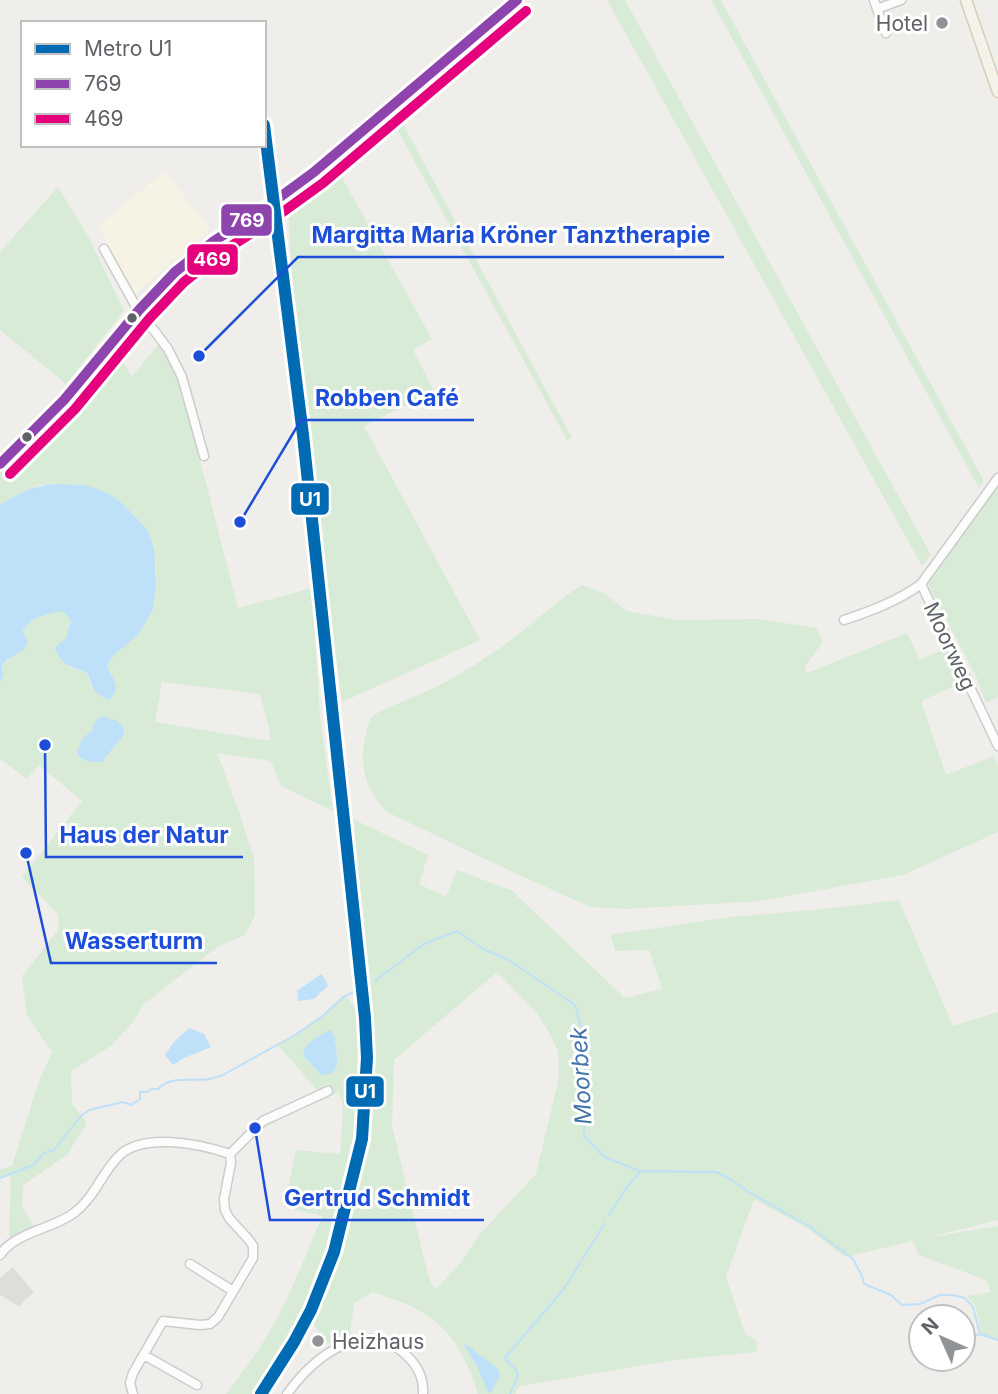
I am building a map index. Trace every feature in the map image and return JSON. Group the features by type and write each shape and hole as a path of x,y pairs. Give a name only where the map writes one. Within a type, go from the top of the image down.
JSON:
{"main road":[{"path":"966,0 998,92"}],"street":[{"path":"0,464 64,400 139,310 175,272 214,241 314,172 517,0"},
{"path":"886,33 876,4 901,0"},
{"path":"104,249 135,305 168,349 181,377 204,456"},
{"path":"844,621 906,594 921,584 998,478"},
{"name":"Moorweg","path":"921,584 998,746"},
{"path":"230,1154 263,1121 328,1091"},
{"path":"0,1255 13,1242 74,1214 85,1203 116,1158 137,1144 205,1146 230,1154"},
{"path":"133,1394 131,1379 163,1321 210,1324 218,1317 253,1258 249,1240 225,1210 230,1154"},
{"path":"190,1264 233,1291"},
{"path":"288,1394 307,1372 332,1351 349,1342 368,1339 390,1344 408,1356 422,1377 423,1394"},
{"path":"144,1355 197,1385"}],"shaded area":[{"path":"165,171 209,230 135,294 98,226"},
{"path":"13,1267 34,1293 23,1301 20,1307 0,1295 0,1278"}],"green space":[{"path":"607,0 625,0 931,555 922,566"},
{"path":"711,0 721,0 984,481 979,488"},
{"path":"397,113 572,438 567,440 391,118"},
{"path":"337,163 345,183 432,339 413,350 434,391 364,426 480,640 342,702 295,337 288,205"},
{"path":"58,187 88,236 124,311 66,384 0,330 0,252"},
{"path":"161,342 182,390 238,608 312,588 320,716 333,811 281,786 271,761 217,753 254,859 255,915 245,935 216,948 144,1004 131,1024 111,1046 71,1071 72,1104 87,1123 67,1155 23,1185 22,1205 35,1228 9,1237 11,1175 0,1178 0,1169 12,1166 39,1081 52,1052 27,1016 22,976 59,929 58,914 22,877 82,801 39,765 27,779 0,759 0,682 3,680 3,665 20,653 23,629 35,618 59,611 66,614 71,621 65,640 69,667 87,673 91,687 112,657 138,635 153,610 156,566 149,534 122,503 108,493 85,485 40,485 0,505 0,468 60,412 112,348 132,376","holes":["162,682 260,694 270,741 155,722","93,730 118,742 113,750 94,762 78,756 88,733"]},
{"path":"998,484 998,697 986,703 976,676 926,580"},
{"path":"582,585 604,593 627,611 643,614 678,620 759,619 816,628 823,641 805,667 807,673 907,633 920,660 947,648 964,682 921,701 946,775 994,756 998,765 998,832 903,875 761,901 626,909 590,907 387,812 373,795 363,766 364,745 371,718 438,686 480,662"},
{"path":"353,819 428,855 419,884 446,897 457,870 511,890 625,998 662,989 649,950 615,951 611,935 730,917 899,900 953,1026 998,1012 998,1220 930,1237 998,1226 998,1341 982,1336 977,1303 973,1303 967,1296 991,1292 986,1280 919,1255 913,1241 845,1257 807,1228 754,1199 726,1277 745,1334 756,1340 757,1352 674,1360 520,1386 515,1394 478,1394 464,1357 441,1327 415,1308 373,1292 354,1303 350,1335 328,1344 312,1322 325,1298 344,1248 365,1158 373,1104 375,1035","holes":["497,972 536,1012 558,1051 559,1078 536,1174 480,1234 458,1266 435,1288 427,1271 392,1126 394,1060"]},
{"path":"346,996 360,1014 363,1057 355,1159 333,1244 311,1298 281,1357 255,1394 226,1394 273,1326 322,1216 284,1207 296,1150 340,1154 343,1106 339,1092 324,1098 278,1045 324,1015","holes":["336,1040 336,1068 321,1075 303,1055"]}],"water":[{"path":"60,484 85,485 108,493 122,503 145,527 154,549 156,584 153,610 138,635 112,657 107,667 116,688 109,700 96,692 87,673 68,665 58,654 55,648 65,640 71,621 66,614 59,611 35,618 23,629 28,641 24,650 3,665 0,682 0,505 28,490"},
{"path":"104,716 115,719 123,726 124,735 102,762 83,759 78,756 80,744 93,730 96,721"},
{"path":"321,974 328,986 314,999 298,1001 297,991"},
{"path":"189,1028 204,1034 211,1047 173,1065 165,1055"},
{"path":"330,1030 335,1040 337,1066 332,1072 321,1075 303,1055 310,1043"},
{"path":"464,1345 499,1370 500,1377 491,1393 488,1392"}],"waterway":[{"name":"Moorbek","path":"375,981 424,944 457,931 483,949 509,960 575,1005 584,1037 584,1136 604,1157 640,1171 716,1172 809,1226 853,1259 864,1284 891,1295 902,1305 920,1304 940,1295 965,1298 973,1307 980,1334 998,1340"},
{"name":"Moorbek","path":"0,1178 33,1165 44,1153 54,1150 89,1110 123,1102 131,1105 140,1099 140,1092 158,1089 169,1082 221,1076 295,1035 324,1015 343,997 362,988"},
{"path":"609,1215 640,1171"},
{"path":"510,1394 518,1375 505,1358 563,1290 605,1223"}],"metro line":[{"name":"U1","path":"261,1394 311,1310 334,1252 362,1139 367,1058 303,435 266,141"}],"transit line":[{"name":"769","path":"0,464 64,400 139,310 175,272 214,241 314,172 517,0"},
{"name":"469","path":"10,474 75,409 149,319 184,282 222,252 323,183 526,11"}],"place":[{"name":"Hotel","path":"942,23"},
{"name":"Margitta Maria Kröner Tanztherapie","path":"199,356"},
{"name":"Robben Café","path":"240,522"},
{"name":"Haus der Natur","path":"45,745"},
{"name":"Wasserturm","path":"26,853"},
{"name":"Gertrud Schmidt","path":"255,1128"},
{"name":"Heizhaus","path":"318,1341"}]}
